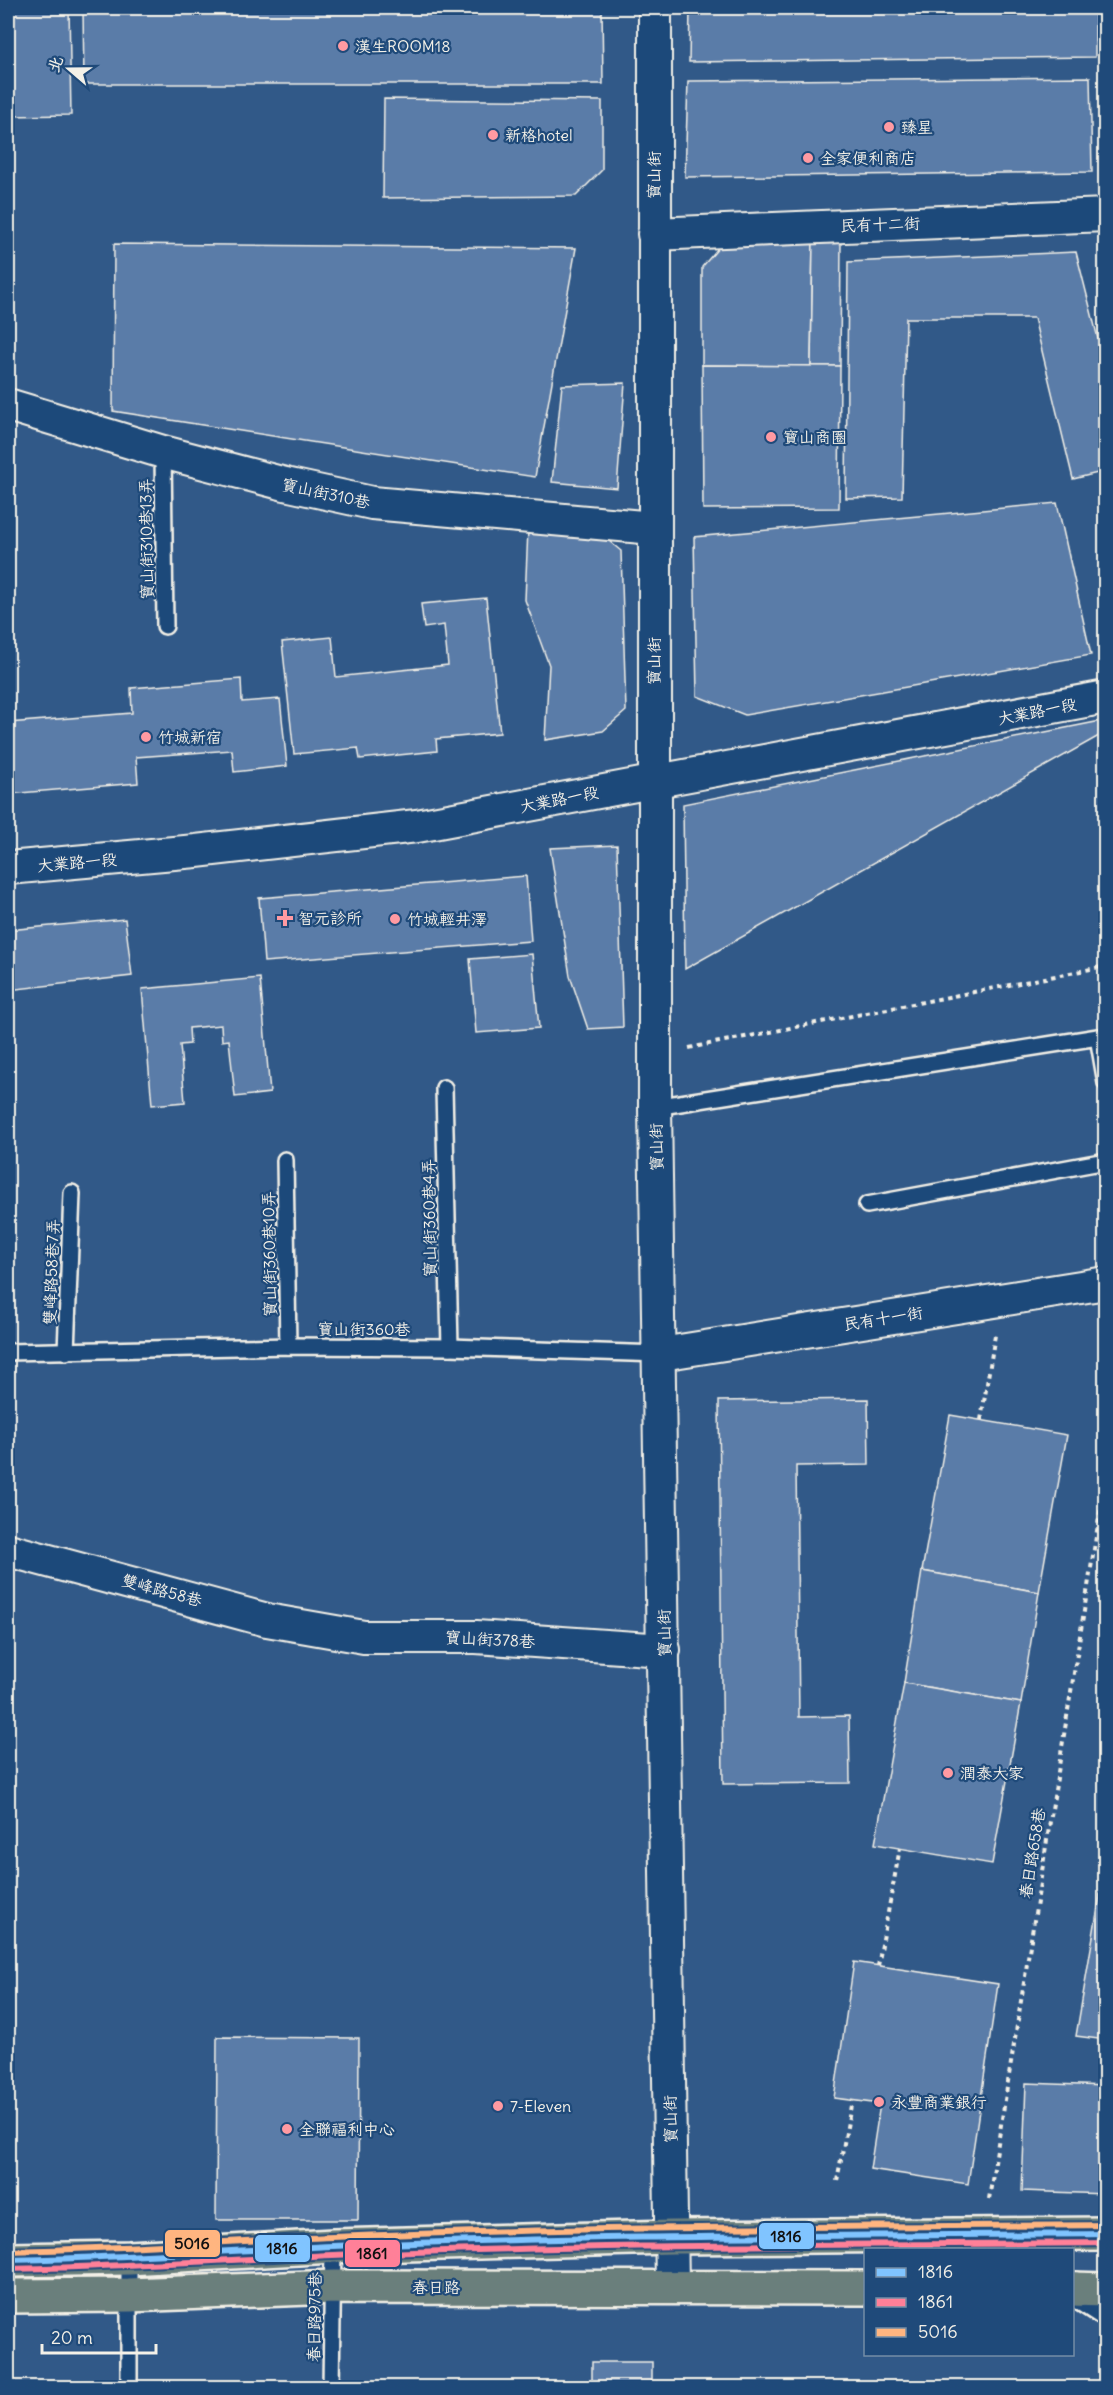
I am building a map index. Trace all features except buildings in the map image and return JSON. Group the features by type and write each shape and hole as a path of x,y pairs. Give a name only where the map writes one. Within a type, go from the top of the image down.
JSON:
{"main road":[{"path":"8,2260 129,2258 333,2246 672,2237 1106,2234"},
{"name":"春日路","path":"8,2296 129,2295 334,2287 864,2288"}],"street":[{"name":"寶山街","path":"655,8 655,1107 661,1354 672,2287"},
{"name":"民有十二街","path":"654,234 1106,215"},
{"name":"寶山街310巷","path":"8,405 163,452 285,484 372,503 654,528"},
{"name":"大業路一段","path":"8,868 196,851 417,826 1106,697"},
{"name":"民有十一街","path":"661,1354 1106,1283"},
{"name":"雙峰路58巷","path":"8,1550 267,1620 317,1629"},
{"name":"寶山街378巷","path":"317,1629 364,1637 476,1637 664,1650"},
{"path":"1084,2289 1106,2309"}],"lane":[{"name":"寶山街310巷13弄","path":"163,452 165,626"},
{"path":"655,1107 1098,1036 1106,1083"},
{"name":"寶山街360巷4弄","path":"444,1088 450,1347"},
{"name":"寶山街360巷10弄","path":"285,1160 288,1346"},
{"path":"867,1205 1106,1161"},
{"name":"雙峰路58巷7弄","path":"66,1352 72,1193"},
{"name":"寶山街360巷","path":"8,1352 288,1346 450,1347 661,1354"},
{"name":"春日路975巷","path":"331,2388 333,2246"},
{"path":"129,2258 129,2388"}],"path":[{"path":"682,1049 1106,966"},
{"path":"981,1420 1001,1299"},
{"name":"春日路658巷","path":"983,2235 1106,1474"},
{"path":"878,1966 900,1848"},
{"path":"837,2181 852,2100"}],"transit line":[{"name":"5016","path":"8,2251 429,2233 1106,2225"},
{"name":"1816","path":"8,2260 429,2242 1106,2234"},
{"name":"1861","path":"8,2269 429,2251 1106,2243"}],"place":[{"name":"漢生ROOM18","path":"343,46"},
{"name":"臻星","path":"889,127"},
{"name":"新格hotel","path":"493,135"},
{"name":"全家便利商店","path":"808,158"},
{"name":"寶山商圈","path":"771,437"},
{"name":"竹城新宿","path":"146,737"},
{"name":"智元診所","path":"285,918"},
{"name":"竹城輕井澤","path":"395,919"},
{"name":"潤泰大家","path":"948,1773"},
{"name":"永豐商業銀行","path":"879,2102"},
{"name":"7-Eleven","path":"498,2106"},
{"name":"全聯福利中心","path":"287,2129"}]}
